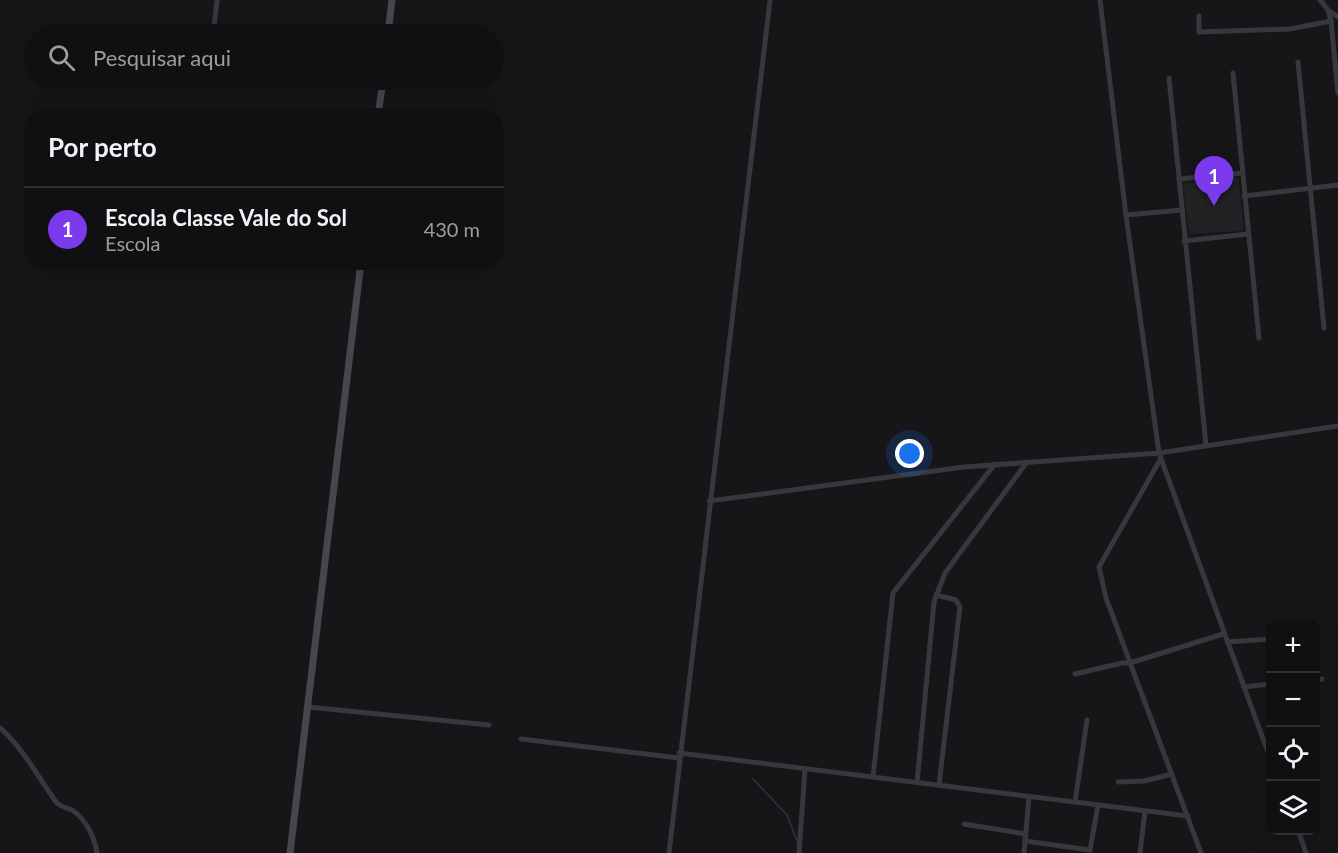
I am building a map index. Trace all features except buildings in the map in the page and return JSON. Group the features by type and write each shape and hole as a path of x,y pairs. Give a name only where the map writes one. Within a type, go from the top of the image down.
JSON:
{"street":[{"path":"214,24 217,0"},
{"path":"389,24 392,0"},
{"path":"669,853 770,0"},
{"path":"1101,0 1126,215 1160,456 1266,747"},
{"path":"1320,0 1334,12 1331,21 1336,46 1338,93"},
{"path":"1199,16 1199,32 1290,29 1331,21"},
{"path":"1298,62 1324,328"},
{"path":"1233,73 1259,338"},
{"path":"1169,78 1206,445"},
{"path":"379,108 382,90"},
{"path":"1179,179 1242,173"},
{"path":"1244,196 1338,185"},
{"path":"1126,215 1182,210"},
{"path":"1184,241 1248,234"},
{"path":"290,853 360,270"},
{"path":"709,501 964,467 1160,456 1206,445 1338,426"},
{"path":"1160,456 1099,567 1106,598 1202,853"},
{"path":"917,783 936,595 945,573 1028,462"},
{"path":"873,777 893,593 995,464"},
{"path":"936,595 956,600 960,607 939,785"},
{"path":"1074,674 1130,663 1223,634"},
{"path":"1227,642 1266,639"},
{"path":"1244,687 1266,684"},
{"path":"308,707 489,725"},
{"path":"1074,802 1087,720"},
{"path":"0,728 21,751 57,805 72,811 83,822 93,836 97,853"},
{"path":"521,739 805,769 1188,816"},
{"path":"799,853 805,769"},
{"path":"1118,782 1144,781 1172,774"},
{"path":"1024,853 1029,796"},
{"path":"964,824 1090,850 1098,805"},
{"path":"1140,853 1146,811"},
{"path":"1299,835 1306,853"}],"shaded area":[{"path":"1238,177 1244,228 1242,231 1189,234 1183,185"}],"waterway":[{"path":"753,779 787,815 797,841"}],"place":[{"name":"Escola Classe Vale do Sol","path":"1214,206"}]}
